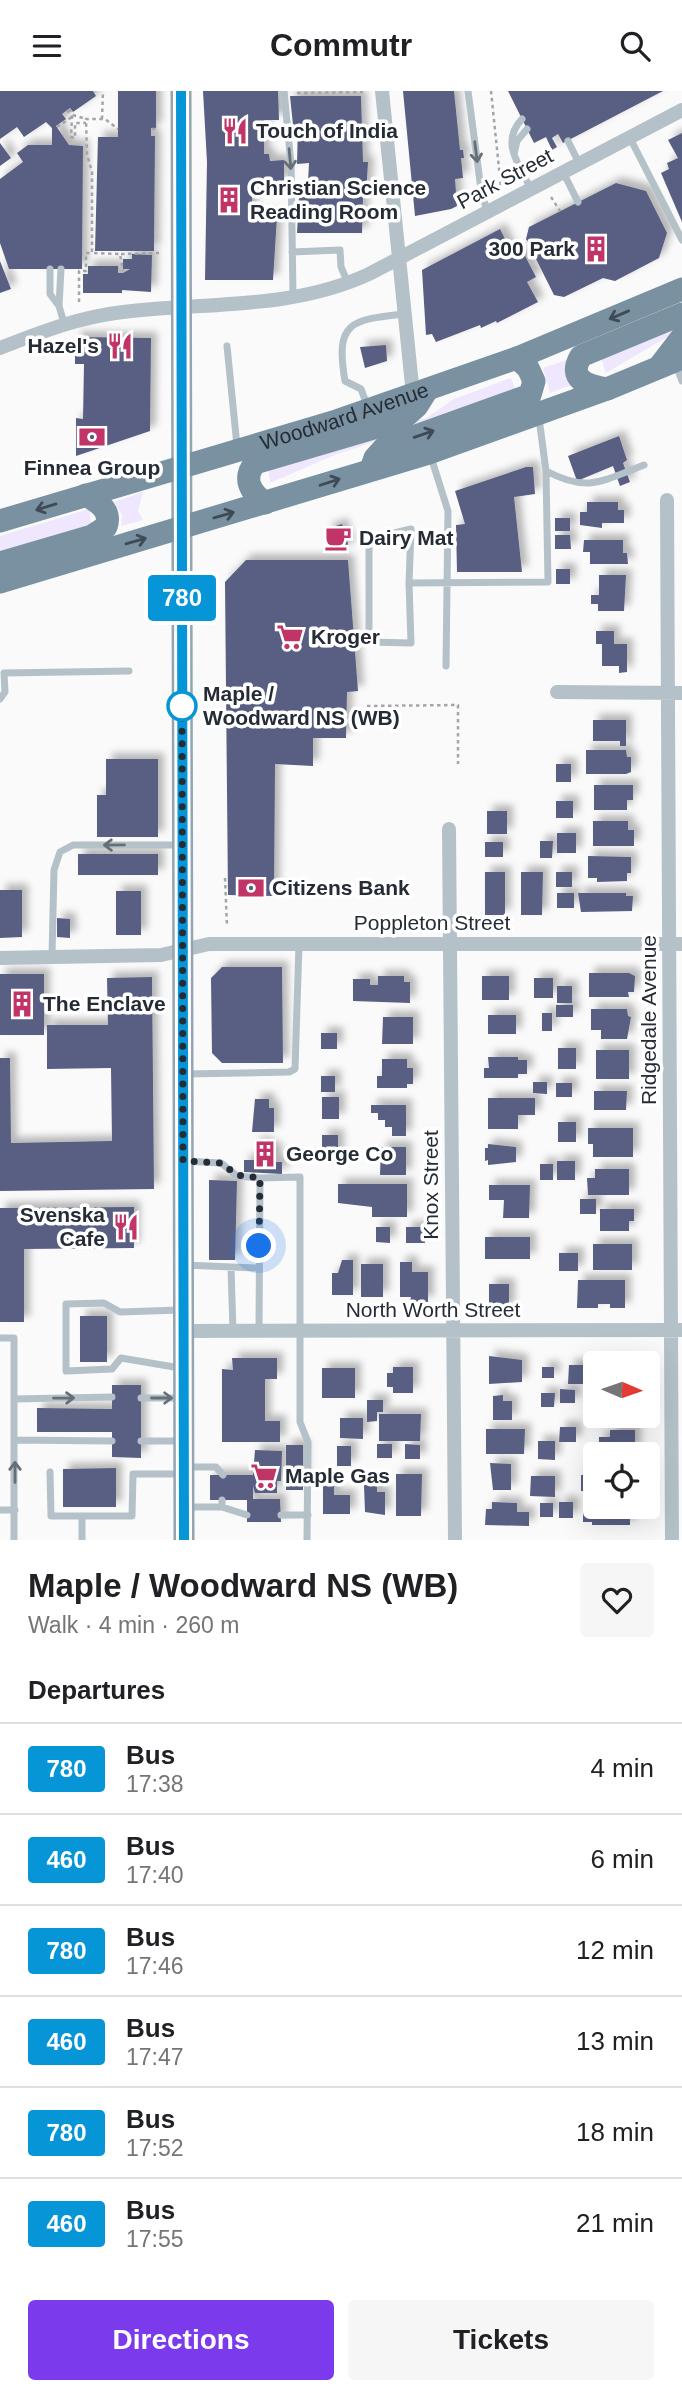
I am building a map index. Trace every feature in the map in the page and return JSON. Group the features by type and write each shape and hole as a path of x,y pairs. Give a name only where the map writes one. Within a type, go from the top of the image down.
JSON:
{"main road":[{"path":"181,91 184,1540"},
{"name":"Woodward Avenue","path":"0,521 368,410 517,358 682,289"},
{"path":"607,390 585,386 578,379 576,364 581,356 682,314"},
{"path":"371,469 374,458 385,447 530,395 534,381 528,368 517,358"},
{"path":"0,582 429,453 607,390 677,360"},
{"path":"265,503 253,495 249,483 248,475 255,463 401,420 417,406 420,392"},
{"path":"0,563 92,536 106,527 109,520 107,512 86,495"}],"street":[{"path":"382,91 404,314 420,392"},
{"name":"Park Street","path":"0,348 64,323 125,312 293,298 348,283 682,110"},
{"name":"Ridgedale Avenue","path":"667,500 675,693 677,1330 672,1540"},
{"path":"557,692 675,693"},
{"name":"Knox Street","path":"449,829 455,1540"},
{"name":"Poppleton Street","path":"0,958 161,955 209,944 676,944"},
{"name":"North Worth Street","path":"184,1320 233,1331 677,1330"}],"lane":[{"path":"468,91 482,197 488,211"},
{"path":"288,92 293,298"},
{"path":"522,119 510,134 513,155 531,189"},
{"path":"513,155 517,141 527,129"},
{"path":"630,137 682,240"},
{"path":"568,141 579,163"},
{"path":"563,171 578,202"},
{"path":"292,252 340,250 341,267 348,283"},
{"path":"50,269 50,294 59,306"},
{"path":"61,269 59,306 64,323"},
{"path":"368,410 361,389 345,381 341,349 343,334 350,325 363,319 404,314"},
{"path":"227,346 237,450"},
{"path":"410,583 548,582 546,471 538,414"},
{"path":"429,453 448,511 446,666"},
{"path":"546,471 566,482 585,485 644,465"},
{"path":"411,529 410,583 411,643 369,642 369,539 411,529"},
{"path":"0,699 5,692 4,673 129,671"},
{"path":"52,957 54,870 60,852 74,845 183,846"},
{"path":"183,1074 289,1072 295,1069 299,944"},
{"path":"183,1161 221,1163 237,1175 260,1178 300,1177 300,1422 308,1442 307,1540"},
{"path":"259,1331 260,1178"},
{"path":"184,1265 258,1268"},
{"path":"231,1268 233,1331"},
{"path":"184,1320 120,1312 104,1303 66,1304 66,1371 112,1369 121,1358 184,1369"},
{"path":"0,1338 14,1338 14,1540"},
{"path":"15,1399 112,1397"},
{"path":"141,1398 183,1398"},
{"path":"15,1440 112,1441"},
{"path":"141,1441 183,1441"},
{"path":"50,1472 51,1516 132,1516 132,1474 216,1467 223,1475"},
{"path":"184,1507 222,1504 247,1515"},
{"path":"0,1510 15,1510"},
{"path":"281,1515 308,1515"},
{"path":"82,1516 82,1540"}],"path":[{"path":"103,91 103,119"},
{"path":"491,91 500,188"},
{"path":"288,92 363,92"},
{"path":"86,121 68,110 72,117 71,137 75,138 75,123 86,121 103,119 118,129"},
{"path":"57,127 72,117"},
{"path":"86,121 87,154 92,172 92,253"},
{"path":"152,129 159,129"},
{"path":"551,197 560,211"},
{"path":"79,302 79,271 86,271 86,253 159,253"},
{"path":"120,254 123,271"},
{"path":"367,706 457,705 458,764"},
{"path":"225,879 227,926"}],"shaded area":[{"path":"682,321 677,331 606,373 600,355"},
{"path":"567,360 574,384 550,393 543,368"},
{"path":"511,378 517,395 337,454 270,483 268,464 426,418 454,399"},
{"path":"143,492 138,511 143,520 121,526 122,515 114,502"},
{"path":"89,509 92,527 0,554 0,536"}],"building":[{"path":"0,91 93,91 96,96 73,112 70,108 62,114 66,119 56,126 69,145 83,146 82,269 9,269 0,243 0,179 23,162 17,153 28,145 52,145 52,128 46,122 24,137 17,127 0,139"},
{"path":"118,91 156,91 156,128 151,128 151,136 155,136 154,251 95,251 98,137 118,137"},
{"path":"203,91 278,91 279,120 264,120 264,154 269,154 270,161 284,160 284,184 252,184 252,216 277,216 273,280 205,280 207,162"},
{"path":"403,91 454,91 460,150 463,150 464,158 461,158 463,178 455,179 457,206 451,209 415,216"},
{"path":"508,91 663,91 563,143 558,134 552,138 557,147 552,150 546,137 534,143"},
{"path":"290,96 361,96 363,162 368,162 366,195 363,196 362,233 297,233 299,197 325,196 325,183 308,183 309,163 297,164 298,125 293,125"},
{"path":"682,133 682,222 661,173 669,169 667,163 678,158 668,140"},
{"path":"0,143 11,158 0,166"},
{"name":"300 Park","path":"616,183 646,191 667,233 659,258 615,281 603,278 564,297 554,295 526,239 529,227"},
{"path":"500,229 513,255 522,250 536,277 527,282 538,302 497,323 496,321 481,328 480,325 436,342 432,334 426,335 422,270"},
{"path":"132,254 152,255 151,292 122,290 122,293 83,293 83,274 88,274 88,266 118,266 118,273 123,273 130,269 123,269 123,259 132,259"},
{"path":"0,261 11,289 0,293"},
{"path":"75,337 151,338 150,431 76,456 76,418 83,419 84,364 75,364"},
{"path":"386,345 387,361 365,368 360,347"},
{"path":"619,436 627,460 623,463 630,482 620,486 613,466 577,481 568,456"},
{"path":"533,467 535,494 514,497 522,572 457,572 456,525 465,524 455,491"},
{"path":"587,502 618,502 618,510 624,510 624,523 602,523 602,528 580,525 580,512 587,512"},
{"path":"555,518 570,518 570,531 555,531"},
{"name":"Dairy Mat","path":"342,524 349,547 334,553 326,529"},
{"path":"555,535 570,535 571,549 555,549"},
{"path":"584,540 623,540 623,553 627,553 628,564 590,564 590,552 583,552"},
{"name":"Kroger","path":"246,560 348,560 358,691 347,692 346,738 313,738 313,766 275,764 274,896 228,895 225,582"},
{"path":"556,569 570,569 570,584 556,584"},
{"path":"599,575 626,575 624,611 598,611 598,604 591,604 591,595 599,595"},
{"path":"596,631 614,631 614,644 627,644 627,672 619,673 619,666 602,666 602,644 596,644"},
{"path":"593,720 626,720 626,746 620,746 620,741 593,741"},
{"path":"586,750 626,750 627,757 631,757 631,772 586,774"},
{"path":"106,759 158,759 158,837 97,837 97,795 106,795"},
{"path":"556,764 571,764 571,782 556,782"},
{"path":"594,785 633,785 633,800 627,800 627,810 594,810"},
{"path":"556,801 573,801 573,818 556,818"},
{"path":"487,811 507,811 507,834 487,834"},
{"path":"593,821 628,821 628,830 634,830 634,846 593,846"},
{"path":"557,833 576,833 576,853 557,853"},
{"path":"540,841 553,841 552,858 540,858"},
{"path":"485,842 503,842 503,857 485,857"},
{"path":"78,854 158,854 158,875 78,875"},
{"path":"588,856 631,857 631,873 627,873 627,881 597,882 597,878 588,878"},
{"path":"485,872 505,872 505,915 485,915"},
{"path":"521,872 543,872 542,915 521,915"},
{"path":"556,872 572,872 572,887 556,887"},
{"path":"0,890 22,890 22,937 0,938"},
{"path":"116,891 141,891 141,935 116,935"},
{"path":"557,893 574,893 574,908 557,908"},
{"path":"578,893 626,893 626,896 633,896 632,911 581,912"},
{"path":"57,918 70,919 70,938 57,937"},
{"path":"222,967 282,967 283,1063 222,1063 212,1053 211,978"},
{"path":"589,973 629,973 635,976 634,992 628,992 629,997 589,997"},
{"name":"The Enclave","path":"0,974 44,974 44,1035 0,1035"},
{"path":"378,976 404,976 404,982 410,982 410,1003 353,1001 353,979 370,979 370,985 378,985"},
{"path":"482,976 509,976 509,1000 482,1000"},
{"path":"152,977 154,1189 0,1191 0,1058 10,1058 11,1143 112,1141 111,1068 47,1069 47,1025 108,1025 107,978"},
{"path":"534,978 553,978 553,998 534,998"},
{"path":"557,986 572,986 572,1003 557,1003"},
{"path":"556,1005 573,1005 573,1017 556,1017"},
{"path":"591,1009 627,1009 628,1016 631,1017 627,1039 601,1039 601,1030 591,1030"},
{"path":"542,1013 552,1013 552,1031 542,1031"},
{"path":"488,1015 516,1015 516,1034 488,1034"},
{"path":"383,1017 413,1017 413,1044 382,1044"},
{"path":"321,1033 337,1033 337,1049 321,1049"},
{"path":"558,1048 576,1048 576,1069 558,1069"},
{"path":"596,1050 629,1050 629,1079 596,1079"},
{"path":"488,1057 518,1057 518,1060 527,1060 527,1074 518,1074 518,1078 484,1078 484,1068 489,1068"},
{"path":"382,1059 407,1059 407,1068 413,1068 413,1084 407,1084 407,1088 377,1088 377,1076 382,1076"},
{"path":"321,1076 335,1076 335,1092 321,1092"},
{"path":"533,1082 547,1082 547,1094 533,1093"},
{"path":"556,1083 572,1083 572,1097 556,1097"},
{"path":"594,1091 627,1091 626,1110 594,1110"},
{"path":"322,1097 339,1097 339,1119 322,1119"},
{"path":"488,1098 535,1098 535,1115 518,1115 518,1129 488,1129"},
{"path":"255,1099 269,1099 269,1108 274,1108 274,1132 252,1132"},
{"path":"371,1105 406,1105 406,1136 392,1136 392,1127 385,1127 385,1120 378,1120 378,1113 371,1113"},
{"path":"558,1122 576,1122 576,1142 558,1142"},
{"path":"588,1128 633,1128 633,1157 593,1157 593,1144 588,1144"},
{"path":"322,1135 338,1135 338,1160 322,1160"},
{"name":"George Co","path":"254,1143 267,1143 267,1148 276,1148 276,1162 282,1162 282,1174 244,1172 244,1160 254,1160"},
{"path":"488,1144 516,1147 516,1162 488,1165 488,1160 485,1161 485,1148 488,1148"},
{"path":"381,1147 406,1147 406,1175 380,1175"},
{"path":"557,1161 575,1161 575,1180 557,1180"},
{"path":"540,1164 553,1164 553,1180 540,1180"},
{"path":"595,1169 629,1169 629,1195 588,1195 587,1178 595,1178"},
{"path":"209,1180 237,1181 235,1260 209,1260"},
{"path":"338,1184 407,1184 407,1217 372,1217 372,1207 338,1203"},
{"path":"489,1185 530,1185 529,1218 503,1218 504,1200 489,1200"},
{"path":"580,1199 596,1199 596,1214 580,1214"},
{"path":"134,1207 134,1248 24,1249 24,1322 0,1322 0,1208"},
{"path":"600,1209 634,1209 634,1221 629,1221 629,1231 600,1231"},
{"path":"376,1227 390,1227 390,1243 376,1242"},
{"path":"406,1227 425,1227 425,1243 406,1243"},
{"path":"485,1237 530,1237 530,1259 485,1259"},
{"path":"593,1244 632,1244 632,1270 593,1270"},
{"path":"559,1253 578,1253 578,1271 559,1271"},
{"path":"342,1260 353,1260 353,1295 332,1295 332,1273 338,1273"},
{"path":"400,1262 412,1262 412,1272 428,1272 428,1302 410,1302 411,1297 400,1297"},
{"path":"361,1264 383,1264 383,1297 361,1297"},
{"path":"578,1280 625,1280 625,1308 610,1308 610,1304 598,1304 598,1308 577,1308"},
{"path":"489,1284 509,1284 509,1309 489,1309"},
{"path":"80,1316 107,1316 107,1362 80,1362"},
{"path":"489,1356 522,1360 522,1382 489,1384"},
{"path":"232,1358 277,1358 277,1379 265,1379 265,1421 280,1421 280,1442 222,1442 222,1369 233,1370"},
{"path":"569,1365 583,1365 583,1384 568,1384"},
{"path":"393,1367 413,1367 413,1393 393,1393 393,1387 387,1387 387,1373 393,1373"},
{"path":"542,1367 554,1367 554,1378 542,1378"},
{"path":"322,1368 355,1368 355,1398 322,1398"},
{"path":"112,1385 141,1385 141,1458 112,1457 112,1432 37,1432 37,1408 112,1409"},
{"path":"560,1389 575,1390 575,1403 560,1403"},
{"path":"541,1393 555,1393 554,1407 541,1407"},
{"path":"503,1395 503,1401 512,1401 512,1420 493,1420 493,1396"},
{"path":"367,1400 383,1400 383,1412 377,1412 377,1421 367,1422"},
{"path":"379,1414 421,1414 420,1441 379,1441"},
{"path":"340,1418 363,1418 363,1439 340,1438"},
{"path":"560,1427 576,1427 576,1442 559,1442"},
{"path":"486,1429 525,1429 524,1454 486,1454"},
{"path":"610,1430 635,1430 635,1442 599,1442 599,1437 610,1437"},
{"path":"538,1441 555,1441 555,1460 538,1459"},
{"path":"377,1444 392,1444 392,1458 377,1458"},
{"path":"405,1444 420,1445 420,1459 405,1459"},
{"path":"286,1445 303,1445 303,1490 286,1490"},
{"path":"337,1446 351,1446 351,1466 337,1466"},
{"path":"255,1450 282,1451 281,1481 277,1481 277,1493 255,1493 253,1486 253,1499 280,1499 281,1522 247,1522 247,1500 210,1500 210,1475 253,1475"},
{"path":"490,1463 511,1464 511,1490 493,1490"},
{"path":"116,1468 116,1507 63,1507 63,1469"},
{"path":"396,1474 422,1474 421,1516 396,1516"},
{"path":"581,1475 583,1475 583,1491"},
{"path":"531,1476 555,1476 555,1497 530,1496"},
{"path":"323,1485 334,1485 334,1495 350,1495 350,1514 323,1514"},
{"path":"364,1485 377,1485 377,1492 385,1492 385,1515 365,1512"},
{"path":"492,1502 517,1503 517,1512 529,1512 529,1526 485,1525 486,1509 492,1509"},
{"path":"559,1502 573,1502 573,1518 559,1518"},
{"path":"540,1503 553,1503 553,1517 540,1517"},
{"path":"583,1519 630,1519 630,1525 592,1525 592,1522 583,1522"}],"bus line":[{"name":"780","path":"181,91 184,1540"}],"place":[{"name":"Touch of India","path":"235,131"},
{"name":"Christian Science Reading Room","path":"229,200"},
{"name":"300 Park","path":"596,249"},
{"name":"Hazel's","path":"120,346"},
{"name":"Finnea Group","path":"92,437"},
{"name":"Dairy Mat","path":"338,538"},
{"name":"Kroger","path":"290,637"},
{"name":"Maple / Woodward NS (WB)","path":"182,706"},
{"name":"Citizens Bank","path":"251,888"},
{"name":"The Enclave","path":"22,1004"},
{"name":"George Co","path":"265,1154"},
{"name":"Svenska Cafe","path":"126,1227"},
{"name":"Maple Gas","path":"264,1476"}],"route":[{"path":"182,706 183,1161 204,1160 221,1163 237,1175 260,1178 259,1246"}]}
